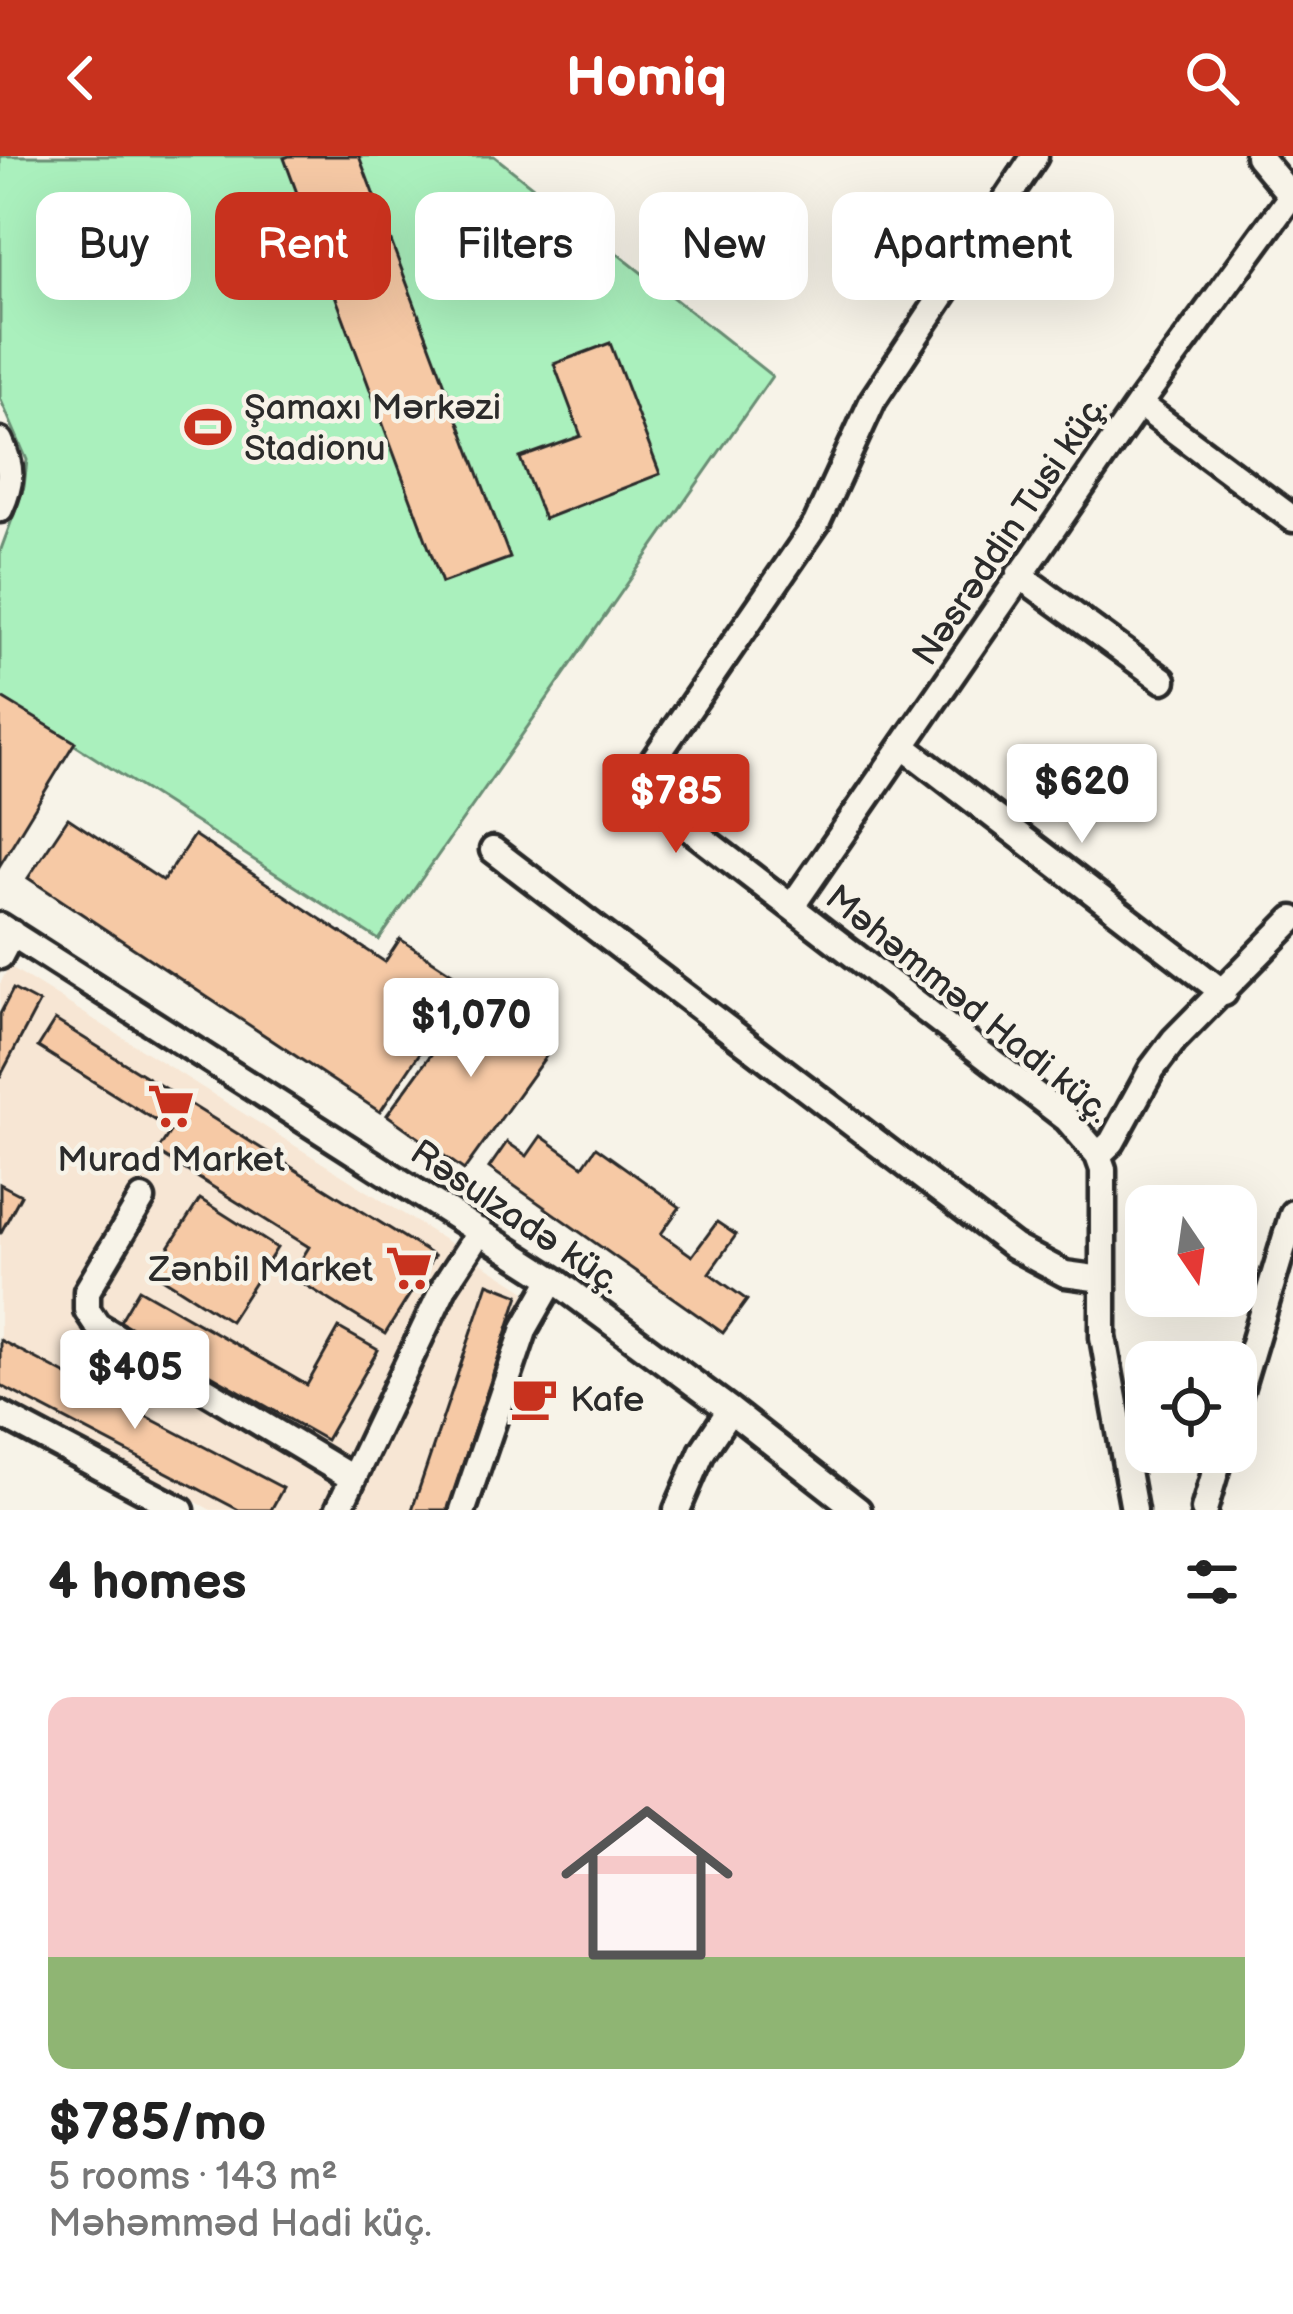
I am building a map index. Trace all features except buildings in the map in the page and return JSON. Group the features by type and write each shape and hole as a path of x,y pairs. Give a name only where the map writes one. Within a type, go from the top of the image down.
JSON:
{"street":[{"name":"Məhəmməd Hadi küç.","path":"1035,156 873,400 816,524 651,764 647,782 653,798 1067,1120 1098,1155 1105,1188 1103,1337 1134,1510"},
{"path":"1258,156 1292,197"},
{"name":"Nəsrəddin Tusi küç.","path":"792,906 1138,404 1292,197"},
{"path":"1138,404 1293,519"},
{"path":"0,441 11,465 11,484 0,509"},
{"path":"1019,575 1163,680"},
{"path":"904,747 1224,992"},
{"path":"493,850 1014,1247 1065,1274 1102,1279"},
{"path":"1098,1155 1112,1142 1152,1069 1174,1040 1293,920"},
{"name":"Rəsulzadə küç.","path":"4,939 553,1279 858,1510"},
{"path":"142,1199 87,1291 87,1310 97,1325 352,1478"},
{"path":"1255,1341 1293,1213"},
{"path":"338,1510 445,1285 480,1231"},
{"path":"463,1510 526,1328 553,1279"},
{"path":"677,1510 702,1452 730,1410"},
{"path":"0,1414 181,1510"},
{"path":"1204,1510 1215,1473"}],"shaded area":[{"path":"9,966 526,1291 452,1510 211,1510 0,1397 0,984"}],"green space":[{"path":"0,156 494,156 539,192 415,192 415,300 615,300 615,252 639,271 639,300 676,300 772,376 379,940 0,697 0,552 24,487 27,460 0,398"}],"place":[{"name":"Şamaxı Mərkəzi Stadionu","path":"208,427"},
{"name":"Murad Market","path":"171,1106"},
{"name":"Zənbil Market","path":"409,1268"},
{"name":"Kafe","path":"534,1398"}]}
